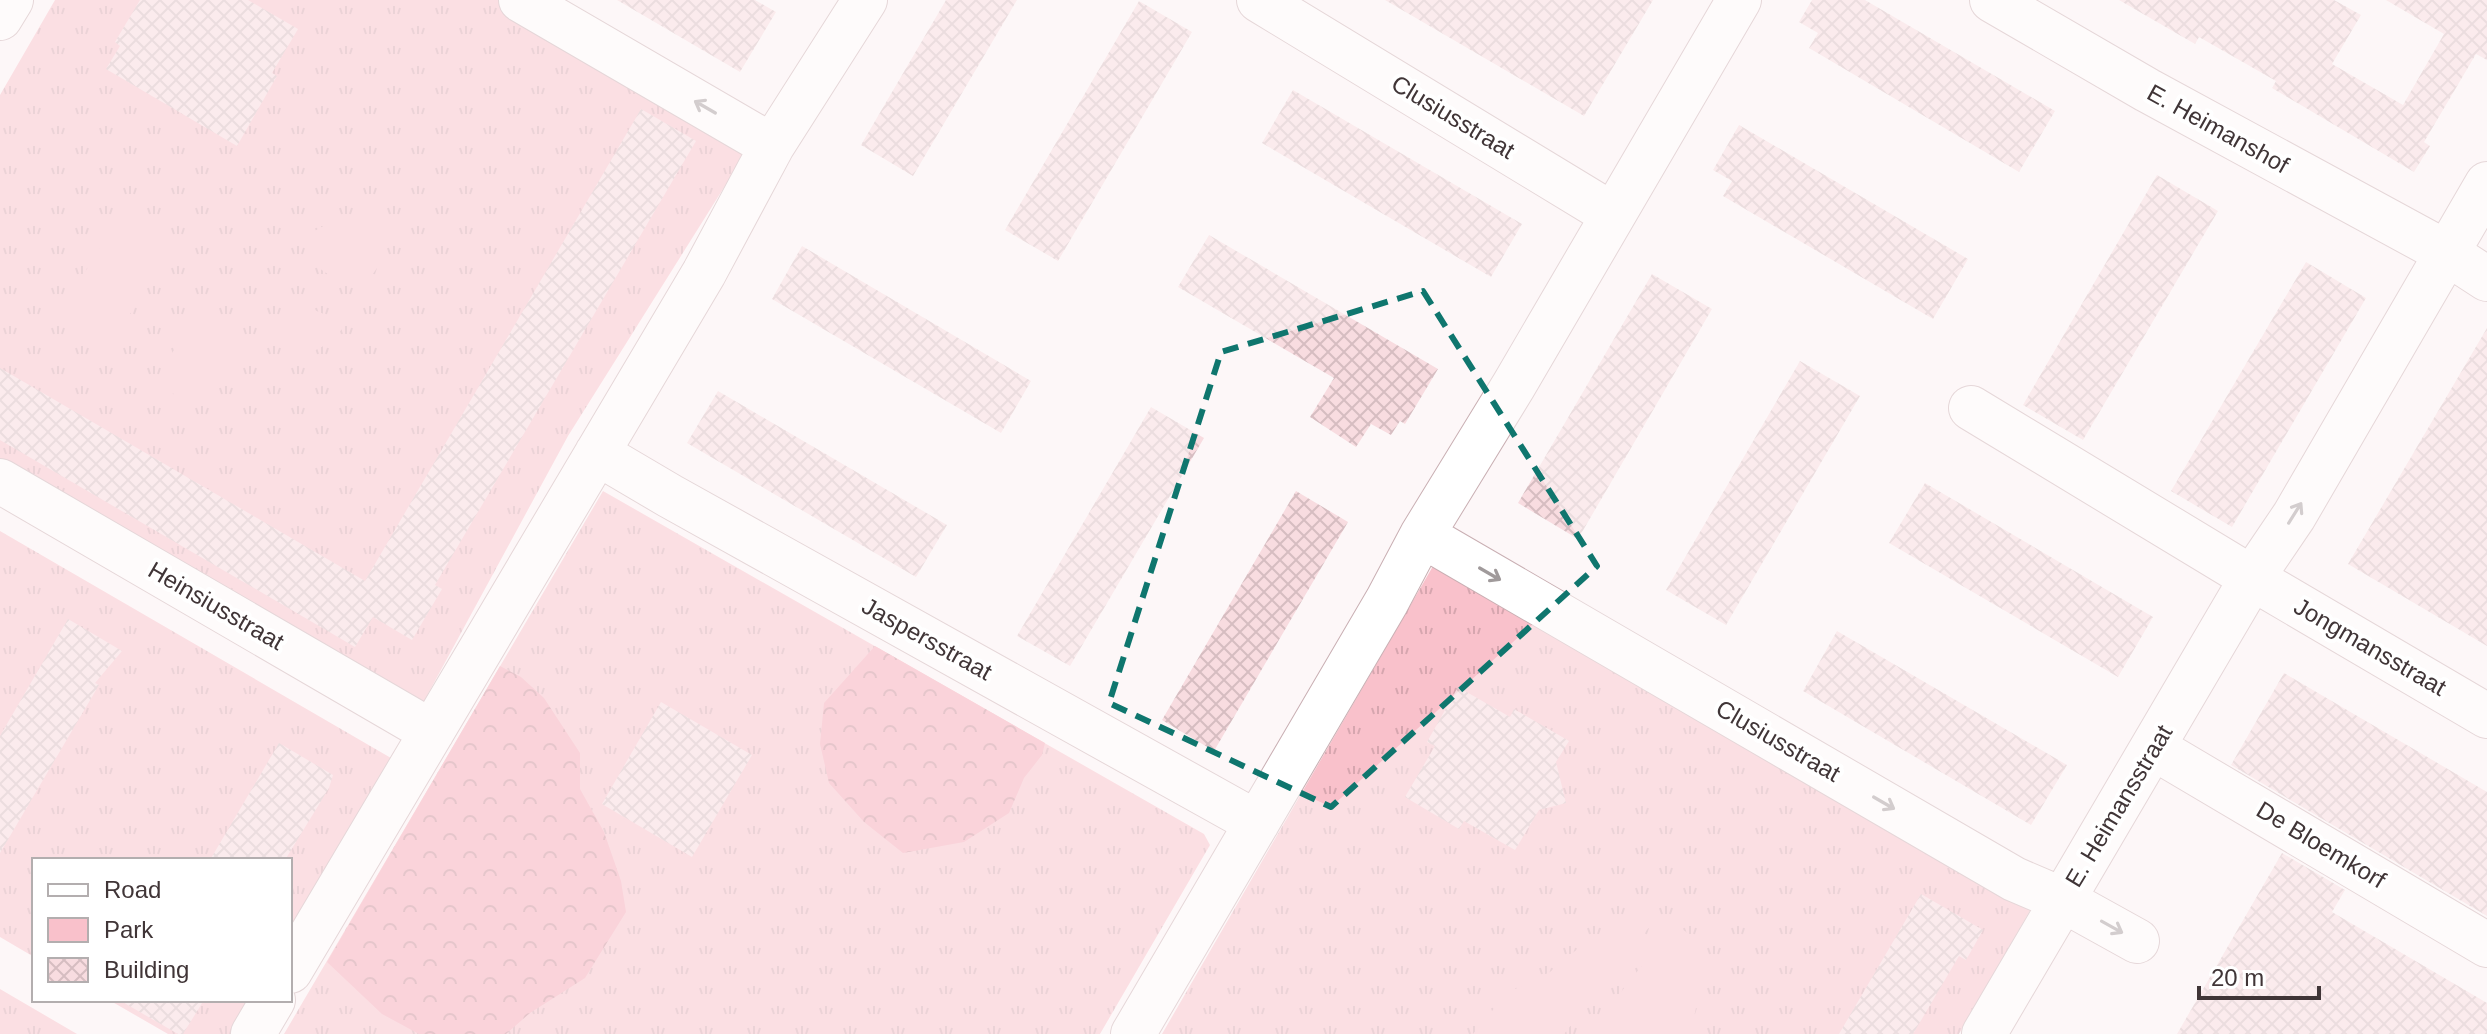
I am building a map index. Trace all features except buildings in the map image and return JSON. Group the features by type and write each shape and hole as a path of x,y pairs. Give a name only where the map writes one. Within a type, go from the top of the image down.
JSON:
{"street":[{"path":"0,18 11,0"},
{"path":"521,0 772,146"},
{"path":"292,968 704,273 772,146 865,0"},
{"path":"1133,1034 1387,601 1422,535 1522,372 1739,0"},
{"name":"E. Heimanshof","path":"1992,0 2161,98 2447,253 2487,279"},
{"name":"Clusiusstraat","path":"1285,7 1613,215"},
{"name":"E. Heimansstraat","path":"1984,1034 2252,578 2294,516 2487,184"},
{"path":"1971,408 2252,578"},
{"name":"Jaspersstraat","path":"597,453 1257,823"},
{"name":"Heinsiusstraat","path":"0,481 432,732"},
{"name":"Clusiusstraat","path":"1422,535 2014,879 2063,900 2137,941"},
{"name":"Jongmansstraat","path":"2252,578 2487,716"},
{"name":"De Bloemkorf","path":"2154,748 2487,945"},
{"path":"253,1034 272,1002"}],"highlighted area":[{"path":"1423,291 1597,566 1331,807 1109,703 1221,352"}],"green space":[{"path":"55,0 517,0 755,138 568,436 417,714 0,472 0,95"},
{"path":"120,213 172,243 110,348 58,318"},
{"path":"353,215 368,217 378,224 384,245 377,268 370,277 355,283 331,276 305,256 305,246 313,232"},
{"path":"305,306 340,321 342,329 320,348 298,353 283,341 291,315"},
{"path":"211,311 241,331 246,350 240,362 211,396 193,407 168,390 160,376 188,331"},
{"path":"603,491 1204,834 1210,845 1100,1034 284,1034"},
{"path":"0,531 391,758 292,930 292,858 32,858 32,956 0,937"},
{"path":"1440,554 2036,900 1959,1034 1162,1034"},
{"path":"875,646 1045,743 1042,755 1024,778 1009,813 964,842 903,853 864,822 829,783 820,744 824,703"},
{"path":"500,666 521,677 544,698 580,753 580,789 604,832 621,881 626,912 585,978 530,1013 506,1034 419,1034 382,1014 327,962"},
{"path":"1658,916 1564,1034 1473,1034 1507,993 1550,972 1593,936"},
{"path":"1673,926 1685,931 1692,940 1699,965 1696,1010 1689,1034 1588,1034"},
{"path":"0,989 77,1034 0,1034"},
{"path":"112,1002 250,1002 232,1034 168,1034"}]}
